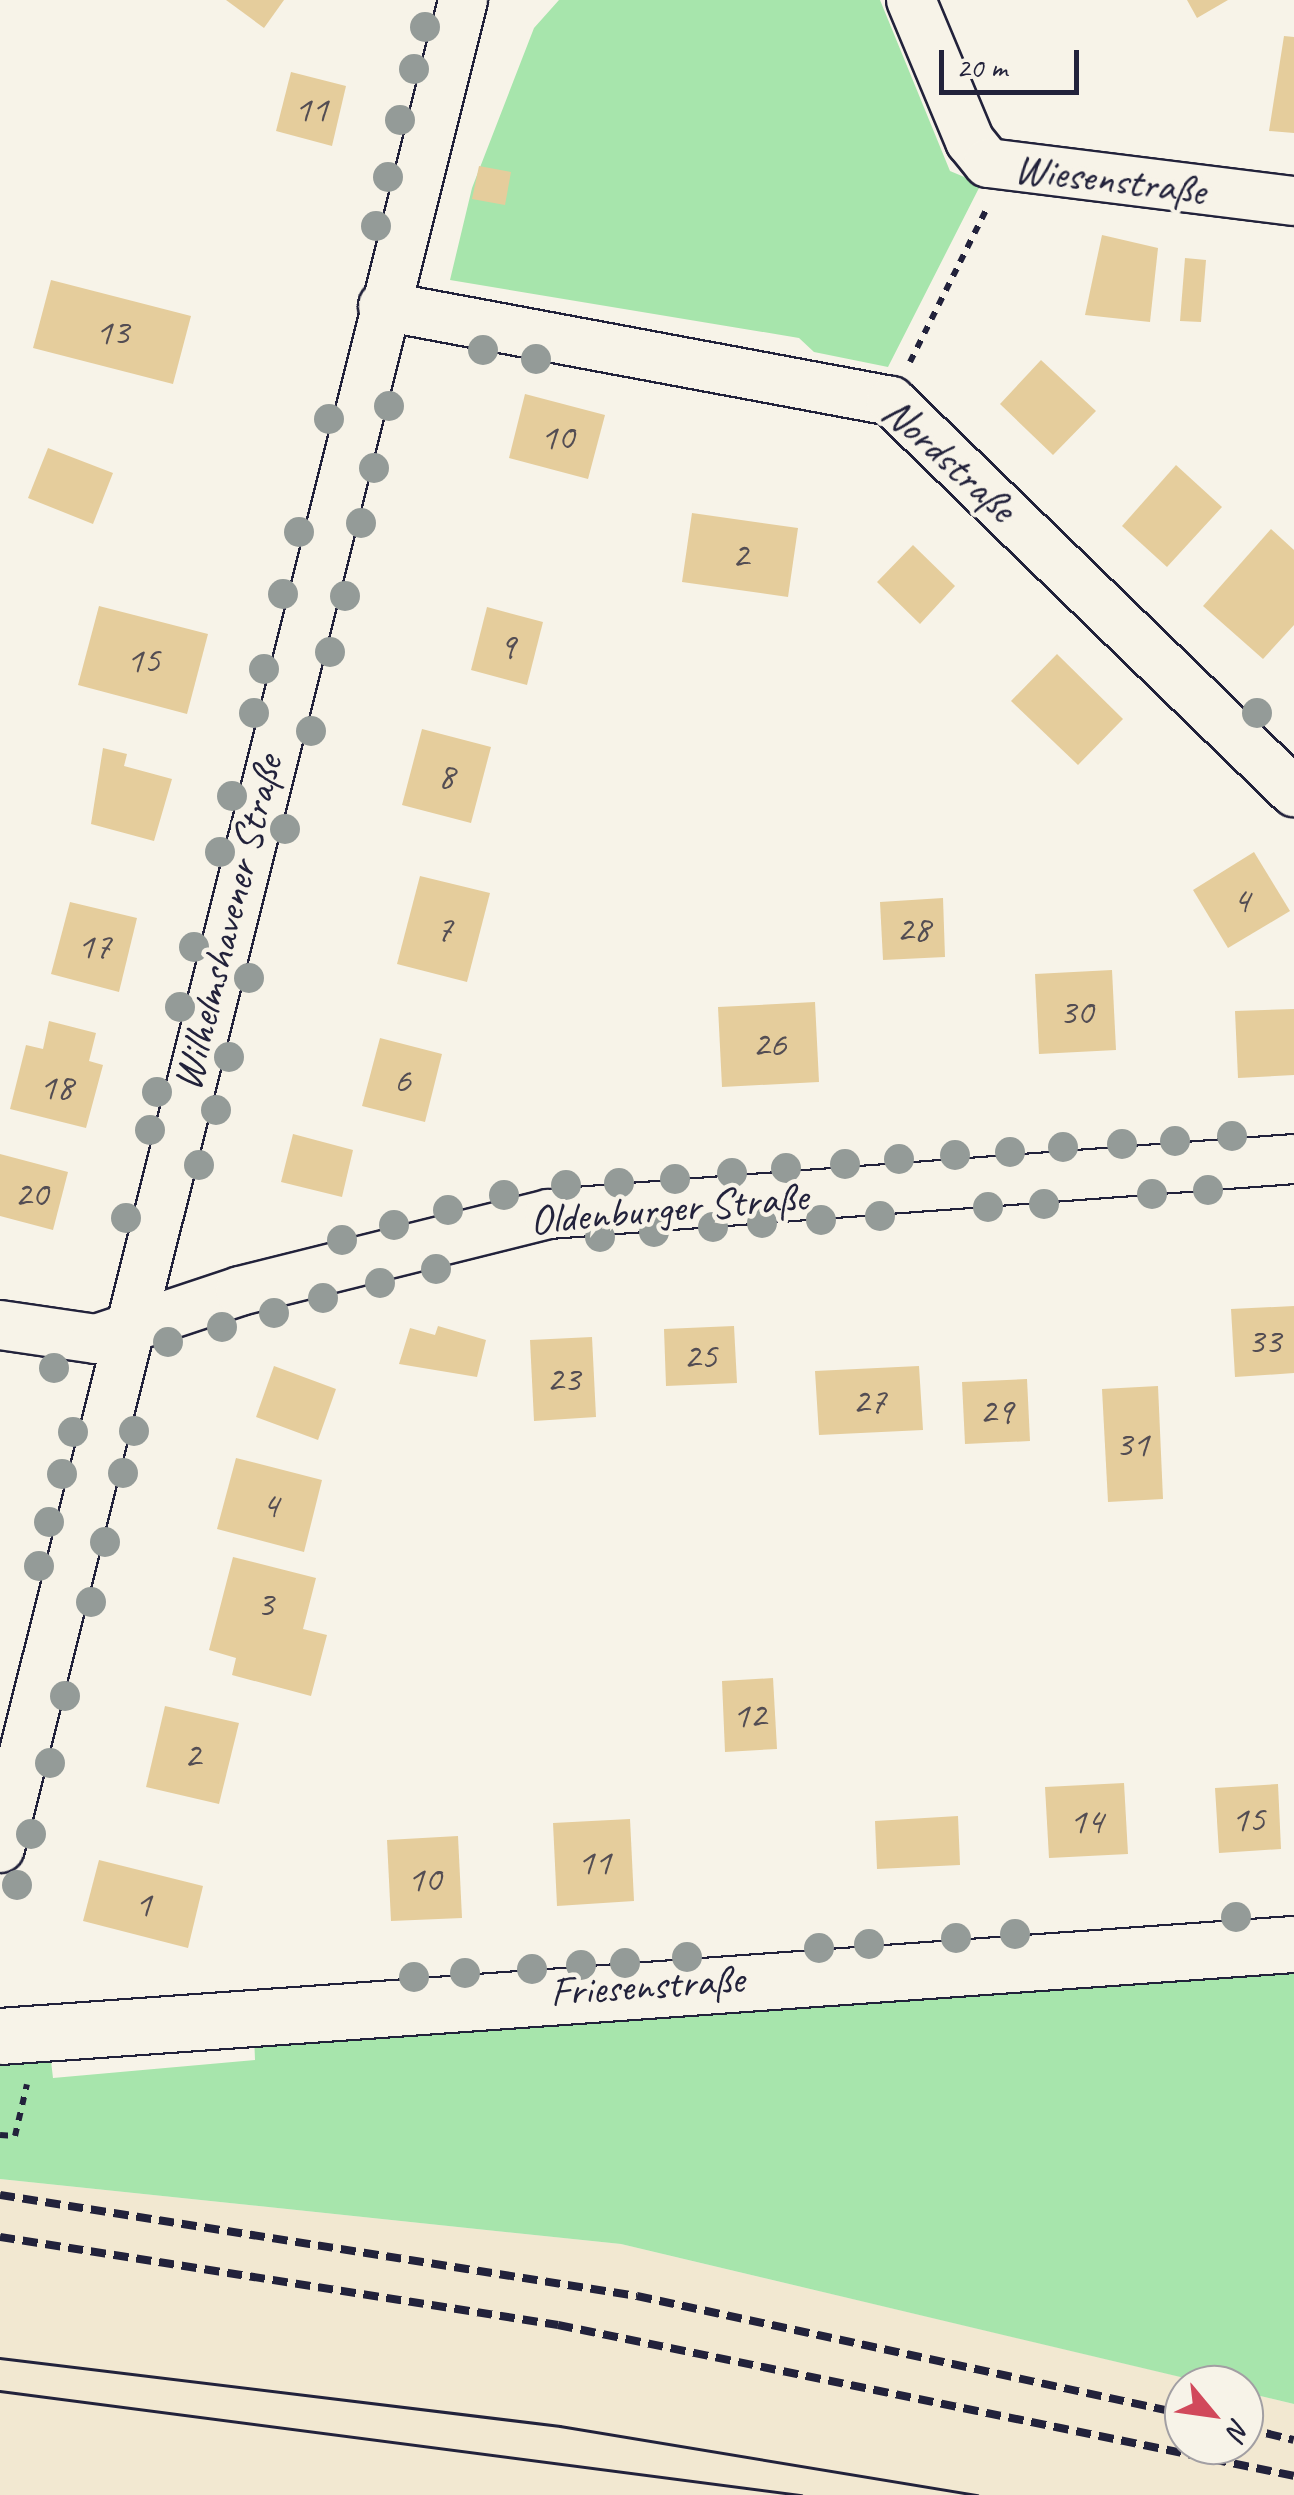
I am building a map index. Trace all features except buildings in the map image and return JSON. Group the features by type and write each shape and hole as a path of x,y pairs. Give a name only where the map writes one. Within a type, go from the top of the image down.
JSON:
{"street":[{"name":"Wilhelmshavener Straße","path":"0,1848 383,306 463,0"},
{"name":"Wiesenstraße","path":"910,0 970,141 1005,170 1294,201"},
{"name":"Nordstraße","path":"383,306 891,400 1294,792"},
{"name":"Oldenburger Straße","path":"0,1325 59,1340 126,1332 240,1291 549,1214 1294,1159"},
{"name":"Friesenstraße","path":"16,2035 1294,1944"}],"path":[{"path":"891,400 1005,170"},
{"path":"0,2135 15,2136 16,2035"}],"shaded area":[{"path":"0,2179 621,2244 1164,2373 1164,2465 1264,2465 1264,2397 1294,2404 1294,2495 0,2495"}],"green space":[{"path":"559,0 880,0 950,171 981,184 888,367 814,352 799,338 450,280 472,188 534,28"},
{"path":"1294,1966 1294,2404 1264,2397 1264,2365 1164,2365 1164,2373 621,2244 0,2179 0,2058 50,2052 53,2078 255,2060 254,2035"}],"tram line":[{"path":"0,2358 560,2426 977,2495"},
{"path":"0,2391 801,2495"}],"railway":[{"path":"0,2195 637,2296 1164,2410"},
{"path":"0,2237 558,2325 1294,2476"},
{"path":"1264,2433 1294,2440"}]}
